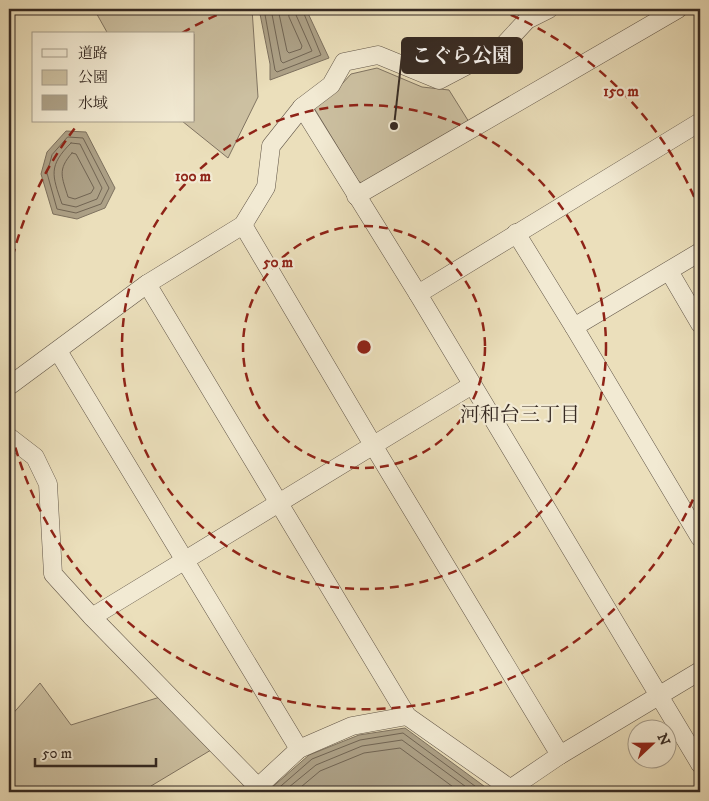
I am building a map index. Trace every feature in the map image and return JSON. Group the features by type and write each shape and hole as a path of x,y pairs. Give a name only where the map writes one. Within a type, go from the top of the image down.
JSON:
{"street":[{"path":"9,386 148,284 243,225 266,186 271,146 302,108 331,85 344,62 378,56 439,80 502,47 527,20 550,9"},
{"path":"356,196 678,9"},
{"path":"302,108 418,294 700,764"},
{"path":"418,294 700,122"},
{"path":"243,225 560,755"},
{"path":"516,233 700,538"},
{"path":"574,327 700,252"},
{"path":"669,271 700,324"},
{"path":"148,284 407,716 513,790 560,755 660,697 700,671"},
{"path":"58,351 299,749"},
{"path":"92,617 472,384"},
{"path":"9,438 35,457 48,484 53,574 92,617 258,787 299,749 352,726 407,716"}],"green space":[{"path":"94,9 252,9 258,97 228,158 183,122 195,122 195,32 107,32"},
{"path":"377,68 422,87 449,90 469,122 366,184 359,182 314,108 332,95 351,74"},
{"path":"40,683 71,725 160,697 211,750 151,786 157,792 9,792 9,718"}],"water":[{"path":"259,9 306,9 329,58 270,80 270,64"},
{"path":"66,131 86,132 115,188 105,208 77,219 53,214 41,174 47,152"},
{"path":"405,728 492,792 269,792 309,755 359,735"}],"place":[{"name":"こぐら公園","path":"394,126"}],"district":[{"name":"河和台三丁目","path":"520,414"}]}
